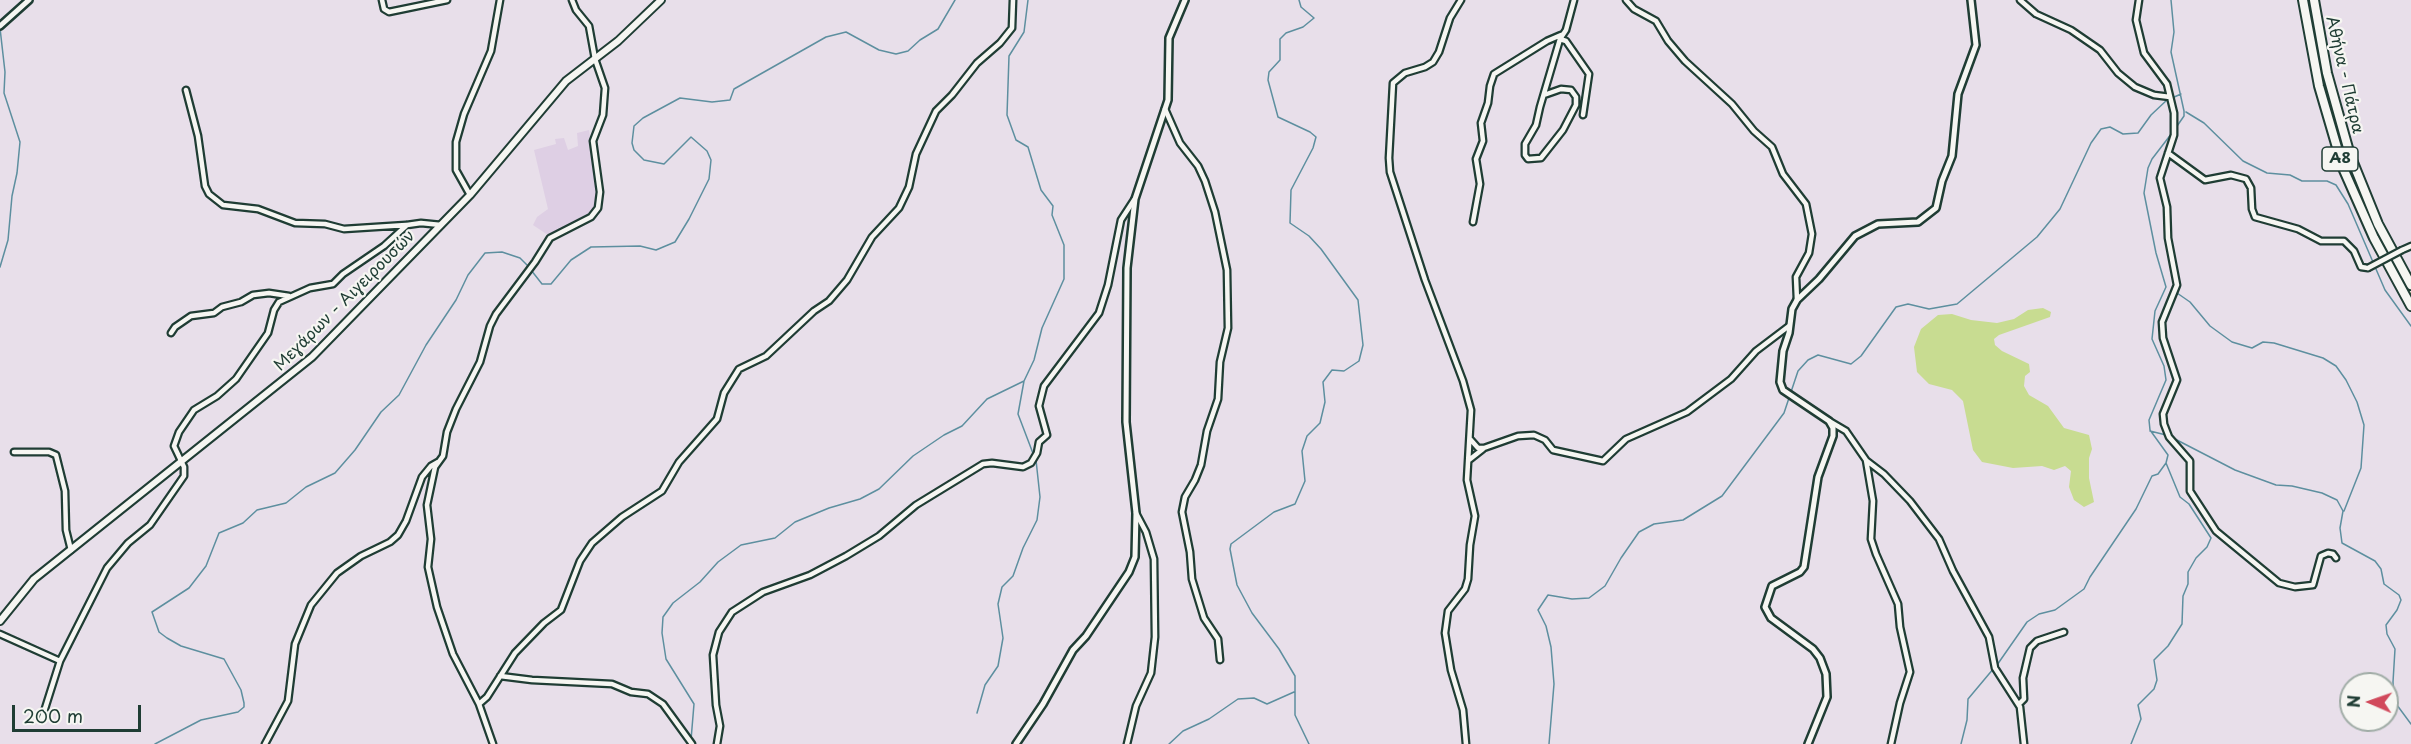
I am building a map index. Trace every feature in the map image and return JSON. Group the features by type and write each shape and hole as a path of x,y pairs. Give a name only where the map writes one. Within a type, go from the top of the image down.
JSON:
{"highway":[{"name":"Αθήνα - Πάτρα","path":"2303,0 2319,86 2347,178 2374,238 2411,306"},
{"name":"Αθήνα - Πάτρα","path":"2314,0 2326,73 2350,155 2374,214 2411,285"}],"main road":[{"name":"Μεγάρων - Αιγειρουσών","path":"0,621 30,583 312,357 470,195 566,81 618,41 661,0"}],"street":[{"path":"0,26 28,0"},
{"path":"382,0 384,9 389,12 447,0"},
{"path":"470,195 456,170 456,142 464,114 491,51 500,0"},
{"path":"265,744 288,701 292,660 311,605 338,573 361,556 390,542 398,535 406,521 422,477 443,456 447,432 480,362 490,326 500,306 535,262 550,238 591,217 598,208 600,192 593,141 603,115 606,94 595,58 589,26 576,10 572,0"},
{"path":"479,704 487,697 524,643 561,610 580,561 592,543 622,517 662,491 679,462 717,419 724,393 739,369 766,356 816,309 829,301 847,280 872,237 899,208 909,187 916,154 936,111 977,63 1000,43 1012,28 1013,0"},
{"path":"1016,744 1043,704 1073,651 1086,636 1129,572 1136,550 1136,513 1127,432 1125,284 1135,199 1165,110 1169,84 1169,38 1185,0"},
{"path":"1461,0 1450,18 1439,52 1433,62 1405,73 1393,83 1389,158 1390,172 1425,280 1466,390 1471,410 1467,485 1475,516 1468,579 1465,589 1450,608 1445,633 1451,670 1463,710 1466,744"},
{"path":"1544,95 1561,89 1571,90 1576,97 1576,105 1563,130 1541,158 1528,159 1525,155 1525,144 1534,132 1544,95 1561,37 1566,30 1574,0"},
{"path":"1626,0 1634,9 1656,21 1668,41 1685,61 1732,104 1754,131 1772,147 1783,174 1806,204 1812,234 1809,253 1796,277 1797,300"},
{"path":"1971,0 1976,45 1958,94 1952,156 1943,178 1936,208 1918,222 1878,224 1860,232 1797,300 1792,309 1782,358 1781,386 1785,393 1846,431 1866,460 1884,474 1910,501 1933,530 1989,637 1993,664 1997,673 2019,704 2024,744"},
{"path":"2020,0 2036,14 2071,30 2100,50 2118,73 2135,87 2154,95 2170,97"},
{"path":"2139,0 2136,20 2144,53 2167,84 2174,113 2174,130 2160,184 2167,207 2168,238 2177,286 2163,315 2161,326 2177,380 2163,419 2169,436 2190,460 2189,484 2192,495 2218,533 2282,585 2302,587 2313,585 2321,556 2328,553 2333,554 2336,558"},
{"path":"1561,37 1589,74 1583,115"},
{"path":"1473,222 1480,184 1476,159 1483,141 1481,123 1494,74 1547,41 1561,37"},
{"path":"186,90 198,136 205,186 209,194 223,205 258,209 295,223 325,224 344,229 421,223 441,225"},
{"path":"1165,110 1180,143 1198,166 1206,181 1227,270 1228,328 1220,362 1218,399 1201,465 1185,497 1182,512 1190,552 1192,579 1204,618 1218,639 1220,660"},
{"path":"2168,153 2205,180 2231,175 2246,179 2251,188 2252,209 2255,217 2293,228 2321,241 2344,242 2354,250 2361,267 2368,268 2411,246"},
{"path":"717,744 720,726 716,705 713,655 719,632 732,612 763,592 810,575 846,556 879,536 916,505 983,464 1023,467 1031,463 1037,453 1039,442 1047,435 1039,406 1044,386 1099,313 1108,285 1121,220 1135,199"},
{"path":"42,718 60,662 107,568 128,543 150,525 183,476 182,462 174,446 179,432 194,410 218,396 236,379 268,333 276,307 289,296 310,288 333,284 343,274 384,246 406,225"},
{"path":"171,333 175,327 191,316 214,313 222,307 241,302 253,295 269,293 289,296"},
{"path":"1469,460 1484,448 1518,436 1534,435 1547,441 1551,449 1604,461 1626,439 1687,412 1731,379 1756,351 1789,326"},
{"path":"1809,744 1827,697 1828,686 1823,666 1814,649 1771,618 1765,607 1772,586 1800,572 1804,567 1818,477 1833,436 1833,428 1829,420"},
{"path":"1470,439 1478,448 1484,448"},
{"path":"14,452 22,450 50,452 56,455 65,491 66,530 70,550"},
{"path":"1866,460 1872,501 1871,539 1898,604 1900,627 1909,665 1909,678 1890,744"},
{"path":"438,462 427,505 431,539 428,567 437,607 453,654 479,704 493,744"},
{"path":"1126,744 1136,706 1151,673 1154,652 1155,568 1146,532 1136,513"},
{"path":"2019,704 2024,699 2024,678 2030,648 2037,641 2064,632"},
{"path":"0,634 60,662"},
{"path":"500,676 612,684 631,692 648,694 663,704 692,744"}],"shaded area":[{"path":"589,130 597,201 591,213 583,220 548,235 533,225 537,217 548,209 534,150 556,144 555,139 564,138 568,150 578,146 577,133"}],"green space":[{"path":"2307,0 2310,0 2328,95 2350,166 2375,226 2411,293 2411,298 2377,236 2347,167 2320,75"},
{"path":"2043,308 2051,312 2050,317 1999,335 1994,339 1995,345 2002,351 2029,364 2030,372 2025,376 2024,386 2029,395 2048,406 2064,428 2089,435 2092,449 2089,458 2089,478 2094,502 2084,507 2074,500 2069,487 2071,471 2065,466 2054,470 2042,466 2013,468 1982,462 1973,450 1963,401 1952,390 1929,384 1917,372 1914,347 1921,329 1938,315 1952,314 1971,320 1997,323 2014,319 2028,310"}],"waterway":[{"path":"531,270 542,284 551,284 571,260 591,247 640,246 656,250 675,242 709,179 711,160 707,151 691,137 664,164 644,160 634,150 632,143 634,126 643,118 680,98 712,102 730,100 734,89 826,37 846,32 879,50 896,54 908,51 938,29 955,0"},
{"path":"691,740 694,704 666,659 662,633 663,617 673,603 700,582 718,562 741,545 775,538 795,522 829,508 860,499 879,489 913,456 962,426 987,399 1024,381 1034,360 1042,328 1064,279 1064,245 1052,215 1053,206 1041,190 1028,147 1016,140 1007,115 1009,56 1024,32 1028,0"},
{"path":"1299,0 1301,7 1314,18 1303,27 1286,33 1280,39 1280,60 1269,72 1268,80 1278,117 1316,137 1313,148 1291,190 1290,223 1309,236 1321,249 1358,300 1363,345 1359,361 1344,371 1332,370 1323,382 1325,402 1320,423 1307,436 1302,451 1305,481 1295,504 1274,512 1231,544 1230,549 1237,585 1252,613 1279,649 1295,676 1295,715 1309,744"},
{"path":"2171,0 2174,32 2171,52 2184,111 2184,116 2175,129"},
{"path":"0,28 5,72 4,93 20,142 8,240 0,267"},
{"path":"2172,98 2181,94"},
{"path":"1549,744 1554,684 1551,647 1546,626 1538,610 1548,595 1572,599 1589,598 1605,586 1639,532 1654,524 1683,520 1722,496 1784,413 1798,371 1808,360 1818,355 1851,364 1861,356 1896,307 1908,304 1929,309 1957,304 2037,237 2060,209 2091,143 2101,129 2110,127 2123,134 2138,133 2151,115 2168,99"},
{"path":"2186,112 2204,123 2243,161 2267,173 2290,175 2302,181 2327,181 2336,185 2348,204 2385,290 2411,326"},
{"path":"1997,665 2027,622 2039,614 2055,610 2084,589 2136,509 2152,476 2158,474 2166,463 2168,455 2150,430 2149,420 2166,380 2164,366 2152,339 2155,311 2166,287 2156,253 2144,193 2148,168 2152,159 2172,133"},
{"path":"155,744 201,720 238,712 244,707 244,703 241,690 224,659 181,646 167,638 159,632 152,612 189,588 206,566 219,533 243,523 257,510 286,503 306,487 335,473 355,450 381,412 399,395 426,345 456,300 468,275 485,253 502,252 520,258 528,266"},
{"path":"2177,293 2190,302 2210,326 2232,342 2252,348 2263,342 2274,343 2323,358 2336,366 2357,402 2364,425 2361,468 2344,511"},
{"path":"1024,381 1018,414 1034,456"},
{"path":"2150,431 2166,435"},
{"path":"2173,438 2235,470 2276,485 2322,493 2337,500 2343,511 2340,528 2342,543 2375,561 2381,569 2384,584 2399,595 2401,600 2386,625 2387,634 2395,649 2394,701 2411,724"},
{"path":"977,713 985,685 998,666 1003,638 998,604 1002,587 1013,576 1023,548 1037,520 1040,497 1036,460"},
{"path":"2131,744 2141,719 2138,705 2154,689 2157,680 2154,660 2168,646 2182,624 2183,596 2188,584 2188,572 2211,538 2189,504 2180,497 2166,463"},
{"path":"1961,744 1967,720 1968,699 1994,668"},
{"path":"1169,744 1183,731 1209,719 1238,699 1254,698 1267,704 1294,692"}]}
